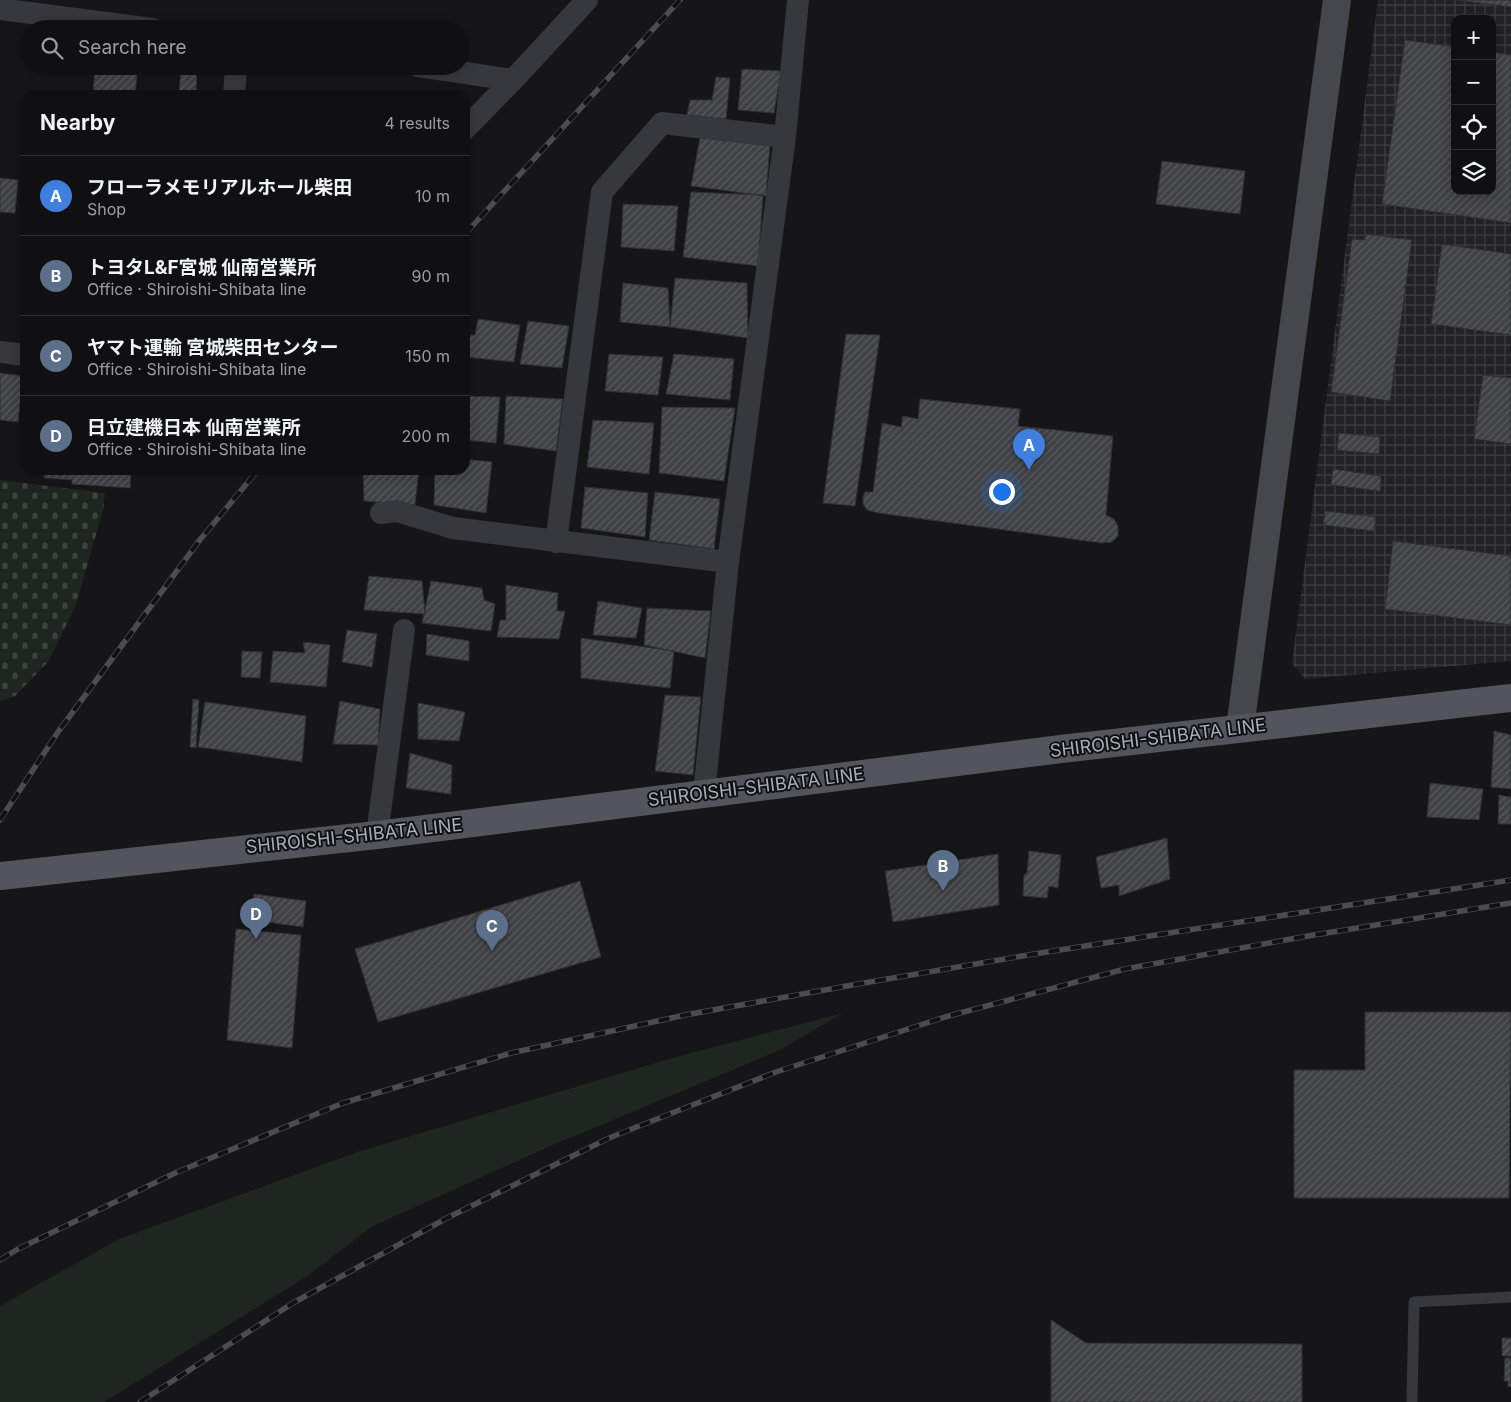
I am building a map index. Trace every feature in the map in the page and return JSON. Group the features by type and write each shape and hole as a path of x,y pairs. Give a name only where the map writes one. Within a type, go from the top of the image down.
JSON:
{"main road":[{"name":"SHIROISHI-SHIBATA LINE","path":"0,876 377,835 1240,728 1511,698"}],"street":[{"path":"470,124 587,0"},
{"path":"704,793 728,562 785,136 798,0"},
{"path":"1240,728 1337,0"},
{"path":"0,9 84,20"},
{"path":"470,74 513,80"},
{"path":"234,90 235,75"},
{"path":"556,542 602,192 662,123 785,136"},
{"path":"0,352 20,354"},
{"path":"381,513 397,511 453,528 728,562"},
{"path":"377,835 404,630"}],"lane":[{"path":"1412,1402 1414,1302 1511,1297"}],"shaded area":[{"path":"1378,0 1511,0 1511,661 1305,679 1292,663"}],"green space":[{"path":"0,480 105,493 103,510 76,605 48,662 15,696 0,701"},
{"path":"843,1013 780,1050 546,1148 373,1226 306,1277 104,1402 0,1402 0,1306 119,1239 357,1152 676,1057"}],"building":[{"path":"1457,0 1511,0 1511,7"},
{"path":"1405,40 1451,46 1451,195 1496,195 1496,53 1511,55 1511,223 1382,204"},
{"path":"742,69 781,71 774,113 738,110"},
{"path":"94,75 137,75 136,90 93,90"},
{"path":"180,75 197,75 196,90 179,90"},
{"path":"716,77 730,78 726,119 687,115 690,100 712,100"},
{"path":"700,138 770,144 766,196 691,186"},
{"path":"1162,161 1245,171 1240,214 1156,204"},
{"path":"0,178 18,180 15,213 0,212"},
{"path":"691,192 763,195 758,266 683,257"},
{"path":"623,204 678,206 674,251 621,247"},
{"path":"1366,234 1412,240 1390,401 1331,392 1352,239 1365,240"},
{"path":"1442,244 1511,254 1511,335 1431,324"},
{"path":"675,278 747,283 748,338 670,327"},
{"path":"623,283 668,288 670,327 620,322"},
{"path":"478,319 520,325 514,362 470,358 470,335 475,335"},
{"path":"528,321 569,326 562,368 520,364"},
{"path":"846,334 880,335 855,506 823,503"},
{"path":"609,354 663,357 658,395 605,391"},
{"path":"674,354 734,359 730,400 666,394"},
{"path":"0,373 20,376 18,422 0,420"},
{"path":"1483,375 1511,378 1511,444 1474,439"},
{"path":"470,396 500,397 496,443 470,440"},
{"path":"506,396 563,399 556,451 504,444"},
{"path":"920,399 1020,409 1018,426 1113,436 1106,515 1114,519 1118,526 1118,536 1112,542 1102,543 867,510 863,504 863,497 865,492 873,492 882,423 901,427 903,416 918,419"},
{"path":"662,407 735,408 724,481 659,473"},
{"path":"593,420 654,423 649,474 587,467"},
{"path":"1339,433 1380,437 1379,454 1337,450"},
{"path":"470,460 492,462 486,513 434,505 435,475 470,475"},
{"path":"1333,469 1381,476 1380,491 1331,485"},
{"path":"44,475 131,475 130,488 72,484 72,480 44,478"},
{"path":"363,475 418,475 415,505 364,501"},
{"path":"585,487 648,493 645,537 581,528"},
{"path":"655,492 720,499 714,549 649,540"},
{"path":"1325,511 1376,517 1374,531 1323,525"},
{"path":"1393,541 1511,556 1511,625 1385,609"},
{"path":"369,576 422,581 425,614 364,610"},
{"path":"431,581 482,588 484,600 495,604 491,631 422,623"},
{"path":"506,585 558,593 557,611 565,611 559,639 497,637 500,620 506,620"},
{"path":"598,601 642,608 636,638 593,635"},
{"path":"647,608 711,611 705,658 644,645"},
{"path":"347,630 377,634 372,667 342,662"},
{"path":"427,634 469,641 469,661 426,655"},
{"path":"581,638 674,651 670,688 581,678"},
{"path":"303,642 330,645 326,687 270,682 273,651 305,653"},
{"path":"242,651 262,652 260,678 241,677"},
{"path":"665,695 701,697 693,775 655,771"},
{"path":"193,699 199,700 196,748 190,747"},
{"path":"340,701 380,709 378,745 333,744"},
{"path":"205,702 306,716 302,762 198,747"},
{"path":"418,703 465,712 459,741 418,739"},
{"path":"1494,731 1511,735 1511,789 1491,787"},
{"path":"410,753 452,765 451,794 406,788"},
{"path":"1430,783 1483,789 1479,820 1427,817"},
{"path":"1499,795 1511,797 1511,824 1498,824"},
{"path":"1167,838 1170,879 1119,896 1119,885 1101,888 1096,857"},
{"path":"1029,851 1061,855 1058,888 1049,886 1047,898 1023,896 1024,875 1027,873"},
{"path":"998,854 999,905 893,922 885,871"},
{"path":"580,881 601,957 378,1022 355,949"},
{"path":"254,894 306,901 303,927 251,920"},
{"path":"236,929 301,935 292,1048 227,1040"},
{"path":"1365,1012 1511,1012 1509,1198 1294,1198 1294,1070 1365,1070"},
{"path":"1051,1320 1086,1343 1302,1344 1302,1402 1051,1402"},
{"path":"1502,1338 1511,1338 1511,1356 1502,1356"},
{"path":"1505,1358 1511,1358 1511,1386 1508,1387 1508,1381 1504,1381"}],"railway":[{"path":"470,229 680,0"},
{"path":"0,820 58,732 199,541 254,475"},
{"path":"0,1260 18,1249 175,1173 343,1103 511,1053 685,1015 858,984 1034,954 1511,880"},
{"path":"140,1402 293,1303 447,1218 609,1138 776,1072 945,1017 1125,969 1302,937 1511,903"}],"place":[{"name":"フローラメモリアルホール柴田","path":"1029,470"},
{"name":"トヨタL&F宮城 仙南営業所","path":"943,891"},
{"name":"日立建機日本 仙南営業所","path":"256,939"},
{"name":"ヤマト運輸 宮城柴田センター","path":"492,951"}]}
